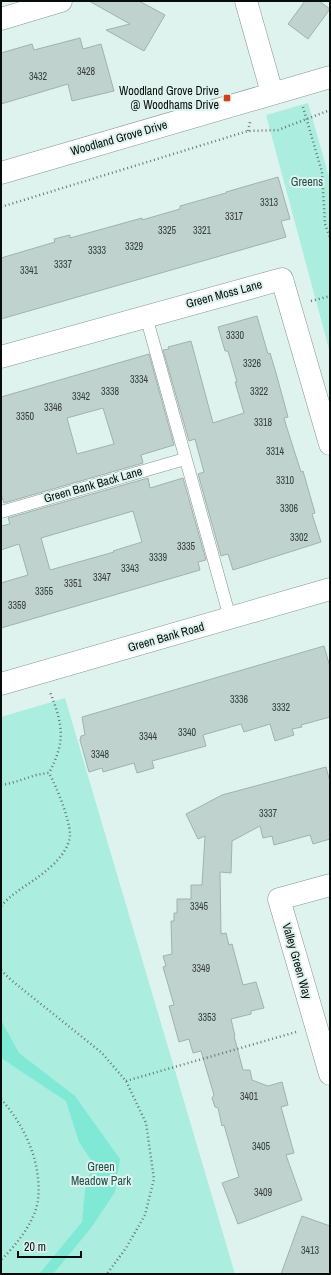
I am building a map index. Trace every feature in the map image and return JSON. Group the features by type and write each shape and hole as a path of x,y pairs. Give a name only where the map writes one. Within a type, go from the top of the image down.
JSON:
{"street":[{"path":"1,19 61,1"},
{"path":"246,1 272,93"},
{"name":"Woodland Grove Drive","path":"1,173 330,77"},
{"name":"Green Moss Lane","path":"1,357 282,279 330,444"},
{"name":"Green Bank Road","path":"1,684 330,589"},
{"name":"Valley Green Way","path":"330,885 279,899 330,1074"}],"lane":[{"path":"146,316 230,618"},
{"name":"Green Bank Back Lane","path":"1,512 186,459"}],"path":[{"path":"1,208 248,131 278,130 330,110"},
{"path":"307,119 322,172 325,224 330,238"},
{"path":"42,673 57,710 62,734 58,755 49,773"},
{"path":"1,785 19,781 34,774 49,773"},
{"path":"1,906 8,898 47,870 63,855 70,835 55,785 49,773"},
{"path":"1,970 11,980 102,1053 126,1081 146,1123 154,1179 145,1215 126,1248 107,1274"},
{"path":"126,1081 316,1026"},
{"path":"1,1098 27,1137 36,1165 38,1201 27,1229 1,1260"}],"green space":[{"name":"Greens","path":"308,103 330,180 330,353 266,115"},
{"name":"Green Meadow Park","path":"65,698 235,1274 1,1274 1,717"}],"shaded area":[{"path":"1,1020 19,1053 75,1096 120,1159 115,1192 91,1228 53,1274 39,1274 82,1222 85,1190 93,1163 79,1142 66,1101 1,1058"}],"building":[{"path":"89,1 139,1 165,15 144,51 106,30 130,24"},
{"path":"305,1 319,1 330,9 308,39 288,24"},
{"path":"80,38 83,49 101,44 114,91 72,101 68,84 1,104 1,53 32,44 34,50"},
{"path":"278,177 290,219 281,221 286,237 1,319 1,258 55,242 54,239 70,235 70,238 142,218 142,220 180,209 180,206"},
{"path":"257,316 268,354 270,353 276,373 288,417 284,418 301,472 303,471 315,513 312,514 321,542 233,570 228,554 221,556 198,474 204,472 195,439 189,441 163,350 169,349 168,347 191,341 213,423 244,413 228,351 225,351 218,327"},
{"path":"149,354 174,445 141,455 143,463 4,503 1,494 1,397","holes":["103,408 114,444 77,454 67,418"]},
{"path":"148,478 150,488 183,478 206,560 198,562 200,570 1,628 1,583 28,575 19,544 1,550 1,526 10,524 8,518","holes":["133,511 142,542 113,551 114,552 50,570 41,538"]},
{"path":"324,646 330,667 330,717 301,725 302,727 292,729 294,735 275,741 270,724 244,732 241,724 203,735 206,746 152,761 154,768 137,773 134,763 103,772 102,768 89,772 80,740 81,736 85,735 82,717"},
{"path":"326,767 330,782 330,839 313,844 310,835 274,845 272,836 263,838 260,826 232,841 231,873 220,872 221,934 226,933 229,945 232,944 243,985 256,982 264,1008 251,1011 251,1014 231,1019 234,1036 243,1070 250,1070 252,1080 268,1086 282,1082 288,1105 281,1107 294,1153 286,1155 302,1200 238,1224 222,1183 239,1177 224,1125 222,1126 218,1108 215,1107 212,1098 214,1095 201,1051 193,1053 189,1039 179,1042 169,1006 174,1005 163,967 166,966 163,956 172,954 171,921 174,921 174,913 177,913 177,899 191,899 191,885 202,885 205,836 198,839 186,814 222,795"},
{"path":"302,1216 330,1226 330,1274 281,1274"}],"place":[{"name":"Woodland Grove Drive @ Woodhams Drive","path":"227,98"}]}
